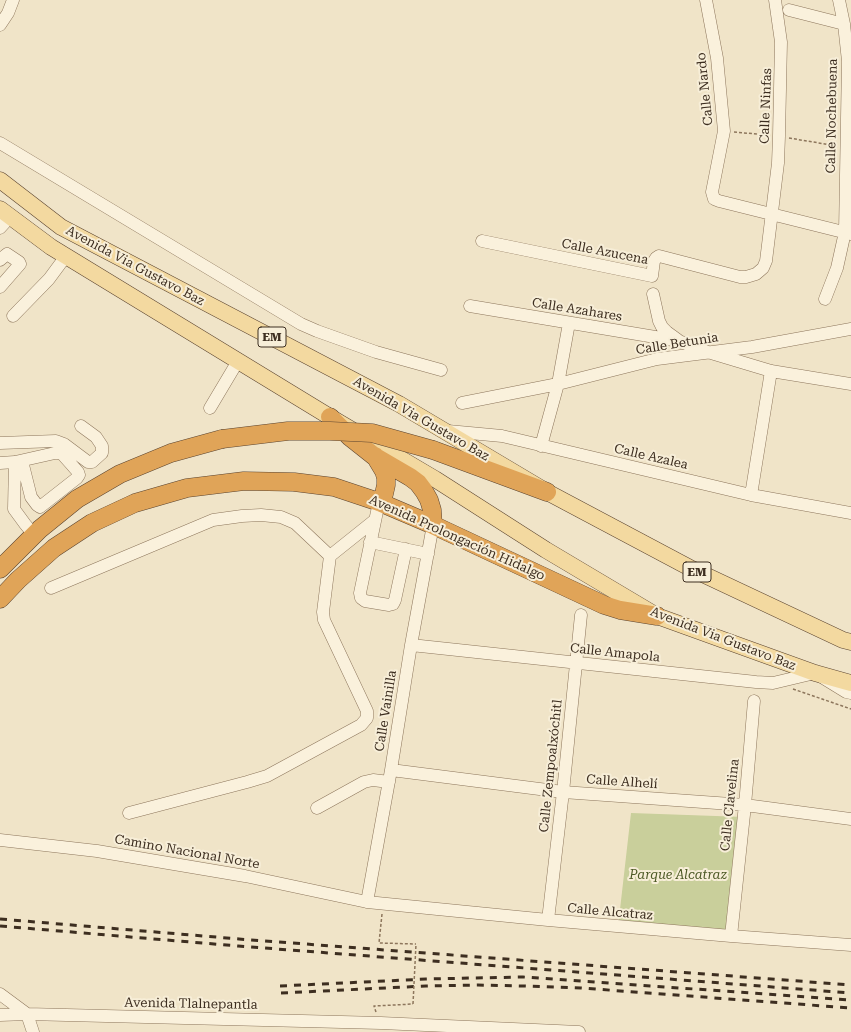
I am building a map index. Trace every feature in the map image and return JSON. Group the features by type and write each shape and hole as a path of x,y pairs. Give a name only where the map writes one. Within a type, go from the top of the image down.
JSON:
{"highway":[{"path":"330,417 350,437 374,456 418,483 429,500 432,510 433,525"},
{"path":"0,569 34,535 77,499 120,474 171,453 222,438 288,431 330,430 372,433 434,450 547,492"},
{"path":"374,456 384,471 386,478 384,494 379,502"},
{"name":"Avenida Prolongación Hidalgo","path":"0,599 18,580 54,548 92,523 135,503 186,488 244,481 294,482 334,487 379,502 433,525 604,605 620,610 657,616"}],"main road":[{"name":"Avenida Via Gustavo Baz","path":"0,180 61,227 399,404 547,492 692,569 851,642"},
{"name":"Avenida Via Gustavo Baz","path":"3,218 330,417 435,479 546,550 657,616 815,673 851,682"}],"street":[{"path":"0,25 8,13 13,0"},
{"name":"Calle Nardo","path":"706,0 717,58 724,131 712,192 714,199 771,214"},
{"name":"Calle Ninfas","path":"756,274 763,268 766,260 779,150 781,42 775,0"},
{"name":"Calle Nochebuena","path":"825,299 848,233 848,61 844,24 839,0"},
{"path":"789,10 844,24"},
{"path":"0,143 301,324 376,352 441,370"},
{"path":"771,214 848,233"},
{"name":"Calle Azucena","path":"482,241 652,276 654,261 659,256 740,277 756,274"},
{"path":"0,260 7,254 20,264 0,287"},
{"path":"13,316 49,279 66,256"},
{"name":"Calle Azahares","path":"653,294 657,314 662,327 679,341"},
{"name":"Calle Azahares","path":"470,306 679,341 711,353 771,370 851,384"},
{"path":"541,446 558,384 569,323"},
{"name":"Calle Betunia","path":"462,403 558,384 657,359 752,347 851,329"},
{"path":"210,408 238,361"},
{"path":"751,495 771,370"},
{"path":"0,443 56,441 64,444 88,462 92,462 102,453 102,446 96,437 81,426"},
{"name":"Calle Azalea","path":"444,431 502,436 751,495 851,513"},
{"path":"0,463 19,462 55,452 63,455 79,475 40,507 31,497 19,462"},
{"path":"19,462 14,509 34,535"},
{"path":"379,502 360,593 361,598 365,601 389,605 393,604 406,549"},
{"path":"51,588 213,520 242,516 261,515 281,517 295,523 330,556"},
{"path":"129,813 267,776 361,725 367,718 367,711 324,620 323,612 330,556 375,520"},
{"name":"Calle Vainilla","path":"368,902 411,645 433,525"},
{"path":"370,542 428,554"},
{"name":"Calle Zempoalxóchitl","path":"548,920 581,615"},
{"name":"Calle Amapola","path":"411,645 756,682 773,683 815,673"},
{"path":"815,673 846,692 851,693"},
{"name":"Calle Clavelina","path":"731,936 754,701"},
{"name":"Calle Alhelí","path":"317,808 364,782 390,776 563,792 745,805 851,819"},
{"name":"Camino Nacional Norte","path":"0,840 112,853 245,876 368,902"},
{"name":"Calle Alcatraz","path":"368,902 548,920 851,945"},
{"path":"0,994 28,1014 34,1032"},
{"name":"Avenida Tlalnepantla","path":"0,1015 28,1014 381,1027 579,1032"}],"path":[{"path":"793,689 851,709"},
{"path":"381,1027 374,1006 413,1004 416,944 379,943 383,904"}],"green space":[{"name":"Parque Alcatraz","path":"631,813 744,817 732,868 731,936 618,927"}],"railway":[{"path":"0,919 239,939 851,985"},
{"path":"0,926 238,946 851,993"},
{"path":"280,986 426,979 523,977 851,1000"},
{"path":"281,993 426,986 524,986 581,988 851,1008"}]}
